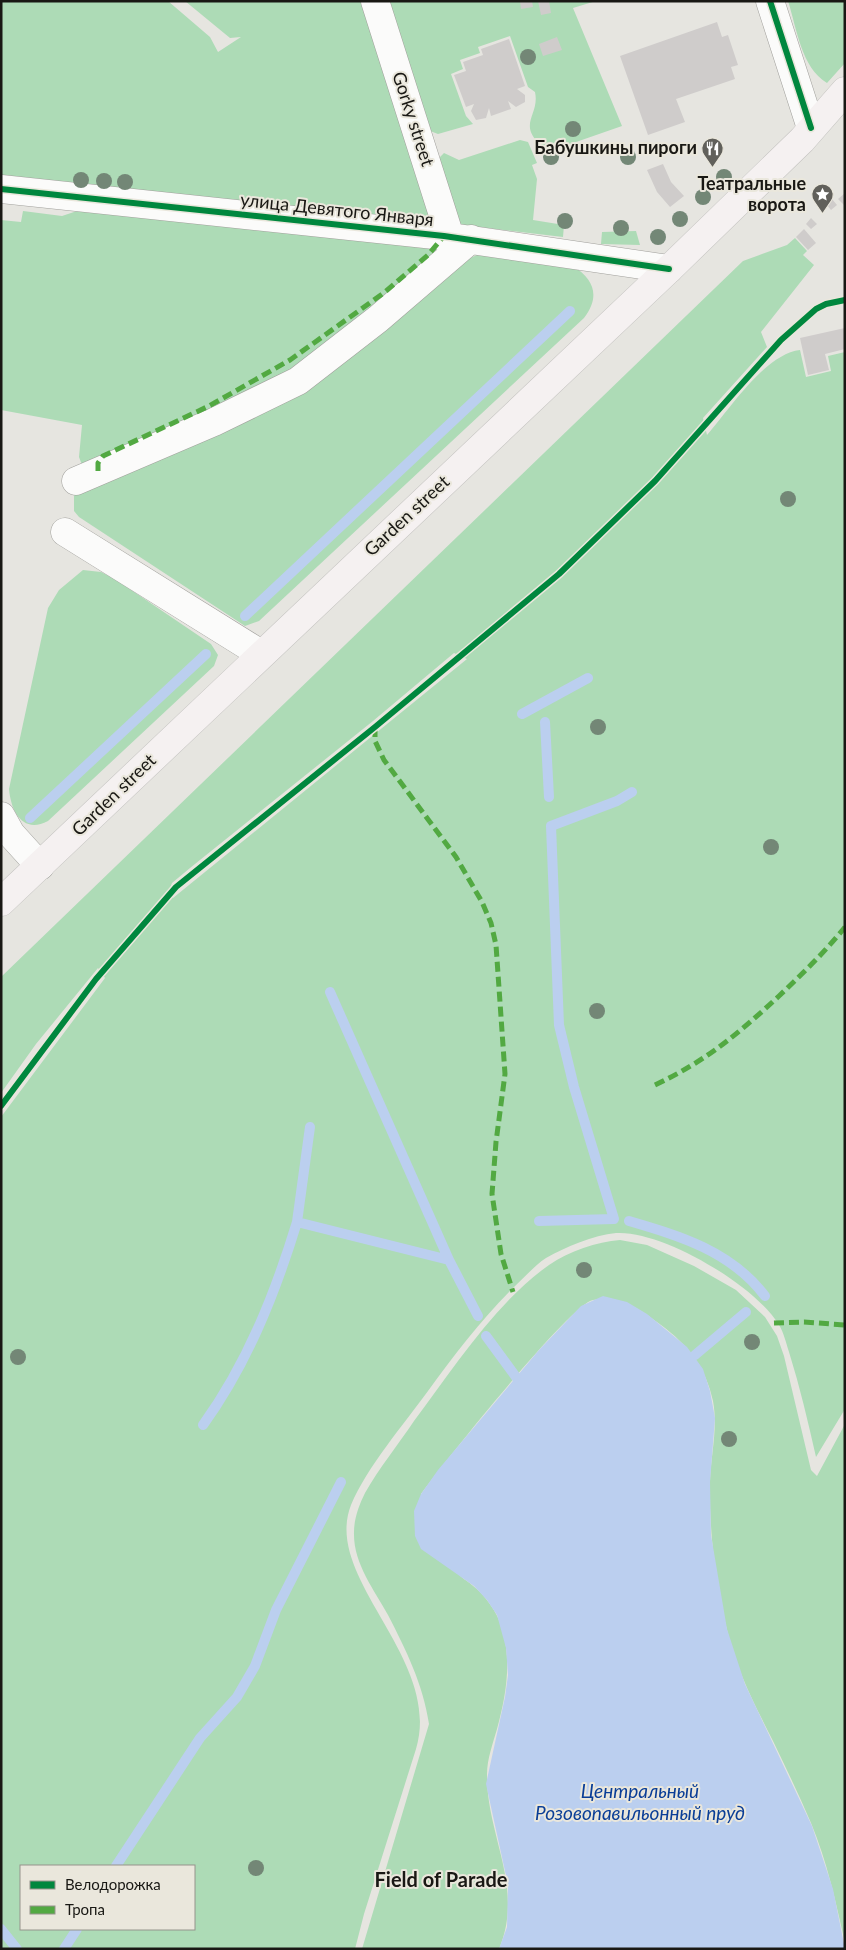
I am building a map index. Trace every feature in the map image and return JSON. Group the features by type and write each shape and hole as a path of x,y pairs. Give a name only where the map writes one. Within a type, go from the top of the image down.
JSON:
{"main road":[{"name":"Garden street","path":"1,902 669,270 811,128 845,91"}],"street":[{"name":"Gorky street","path":"375,1 460,238"},
{"path":"770,1 811,128"},
{"name":"улица Девятого Января","path":"1,189 460,238 669,270"},
{"path":"76,481 214,422 298,381 378,319 460,238"},
{"path":"66,532 261,654"},
{"path":"1,816 11,834 40,866"}],"green space":[{"path":"1,1 168,1 210,37 218,52 241,37 230,38 185,1 366,1 433,222 1,179"},
{"path":"383,1 596,1 573,8 622,126 556,149 541,145 534,138 530,125 535,107 535,92 528,87 510,36 478,47 480,53 460,60 463,69 451,74 466,116 473,124 438,134 425,129"},
{"path":"788,1 845,1 845,63 827,83 818,76 806,57 797,35"},
{"path":"520,140 528,142 537,163 532,165 537,179 533,220 564,225 563,237 454,224 434,163 444,153 459,160"},
{"path":"92,206 447,245 285,378 82,465 79,457 82,425 1,410 1,220 21,222 23,211 62,216"},
{"path":"636,231 640,245 601,244 602,232"},
{"path":"795,238 807,251 803,255 814,265 761,332 767,347 703,418 707,435 749,384 774,361 800,350 806,377 831,371 828,356 845,352 845,1409 816,1457 797,1378 785,1338 779,1325 767,1309 750,1293 706,1263 681,1250 658,1240 635,1234 616,1233 580,1242 546,1258 533,1268 502,1300 458,1351 376,1461 351,1505 347,1533 353,1562 366,1591 400,1651 413,1683 420,1715 416,1749 364,1914 355,1949 1,1949 1,1117 105,978 98,968 36,1044 1,1093 1,977 743,261 787,245","holes":["454,653 467,659 173,898 169,891 172,883 373,721"]},
{"path":"479,254 573,266 586,277 593,289 592,303 589,310 584,318 259,621 245,626 79,517 74,511 74,496 80,488 205,433 464,261"},
{"path":"83,570 101,572 115,579 211,644 218,655 214,666 48,821 32,825 25,823 16,813 12,806 9,789 48,608 59,590"},
{"path":"620,1240 647,1245 694,1266 736,1290 765,1317 777,1336 784,1356 811,1470 817,1476 845,1424 845,1943 831,1882 817,1837 747,1687 735,1659 727,1630 719,1593 712,1537 710,1481 715,1421 713,1401 706,1378 687,1349 661,1325 630,1305 603,1299 593,1300 580,1308 534,1355 453,1452 421,1494 458,1573 482,1594 490,1605 500,1622 505,1641 507,1679 500,1717 487,1768 488,1796 506,1882 508,1904 506,1926 499,1949 362,1949 429,1724 423,1695 413,1668 388,1615 365,1575 357,1554 354,1532 359,1507 370,1484 414,1421 476,1337 511,1297 549,1265 565,1255 593,1245"}],"water":[{"name":"Центральный Розовопавильонный пруд","path":"603,1296 627,1302 647,1314 687,1347 703,1369 710,1391 715,1418 710,1482 711,1535 727,1629 745,1684 812,1826 833,1889 845,1949 499,1949 507,1927 508,1885 486,1784 505,1697 508,1675 506,1648 497,1615 487,1600 474,1586 421,1549 415,1536 414,1511 421,1494 438,1470 539,1350 581,1306"}],"building":[{"path":"520,1 532,1 533,7 521,9"},
{"path":"538,1 549,1 551,13 541,15"},
{"path":"717,22 722,37 728,35 738,65 731,67 735,79 676,99 685,122 648,135 620,56"},
{"path":"557,37 562,50 543,56 539,44"},
{"path":"509,39 525,86 517,89 525,95 525,102 516,107 508,101 511,109 491,116 489,108 486,118 476,120 471,111 474,104 466,107 454,75 466,71 463,62 483,55 481,49"},
{"path":"663,164 671,182 684,196 670,207 657,192 647,170"},
{"path":"845,193 845,206 838,199"},
{"path":"832,199 837,205 831,210 826,204"},
{"path":"811,218 817,224 811,229 806,224"},
{"path":"804,229 816,243 808,250 796,237"},
{"path":"845,328 845,349 825,354 829,370 808,375 800,338"}],"waterway":[{"path":"245,616 570,311"},
{"path":"30,818 206,654"},
{"path":"522,714 588,678"},
{"path":"545,722 549,797"},
{"path":"539,1221 614,1219 574,1087 559,1025 551,826 617,801 632,792"},
{"path":"330,992 449,1260 478,1316"},
{"path":"310,1127 297,1222 449,1260"},
{"path":"629,1221 685,1239 720,1256 737,1267 765,1296"},
{"path":"203,1425 233,1378 258,1328 279,1276 297,1222"},
{"path":"695,1355 746,1312"},
{"path":"486,1336 516,1377"},
{"path":"117,1865 200,1738 237,1697 255,1666 276,1610 341,1482"},
{"path":"1,1929 17,1949"},
{"path":"64,1949 76,1930"}],"marked path":[{"path":"98,471 98,463 103,456 209,406 290,360 385,292 428,255 444,236"},
{"path":"375,727 375,741 384,760 456,857 482,902 491,923 496,945 505,1074 496,1142 492,1194 501,1254 513,1292"},
{"path":"655,1085 690,1066 735,1035 796,979 845,927"},
{"path":"774,1323 804,1322 845,1325"}],"cycle path":[{"path":"770,1 811,128"},
{"path":"1,189 444,236 669,269"},
{"path":"1,1106 96,979 176,887 375,727 559,574 655,481 781,340 816,309 826,304 845,300"}],"place":[{"name":"Бабушкины пироги","path":"713,167"},
{"name":"Театральные ворота","path":"822,213"}],"district":[{"name":"Field of Parade","path":"441,1880"}]}
